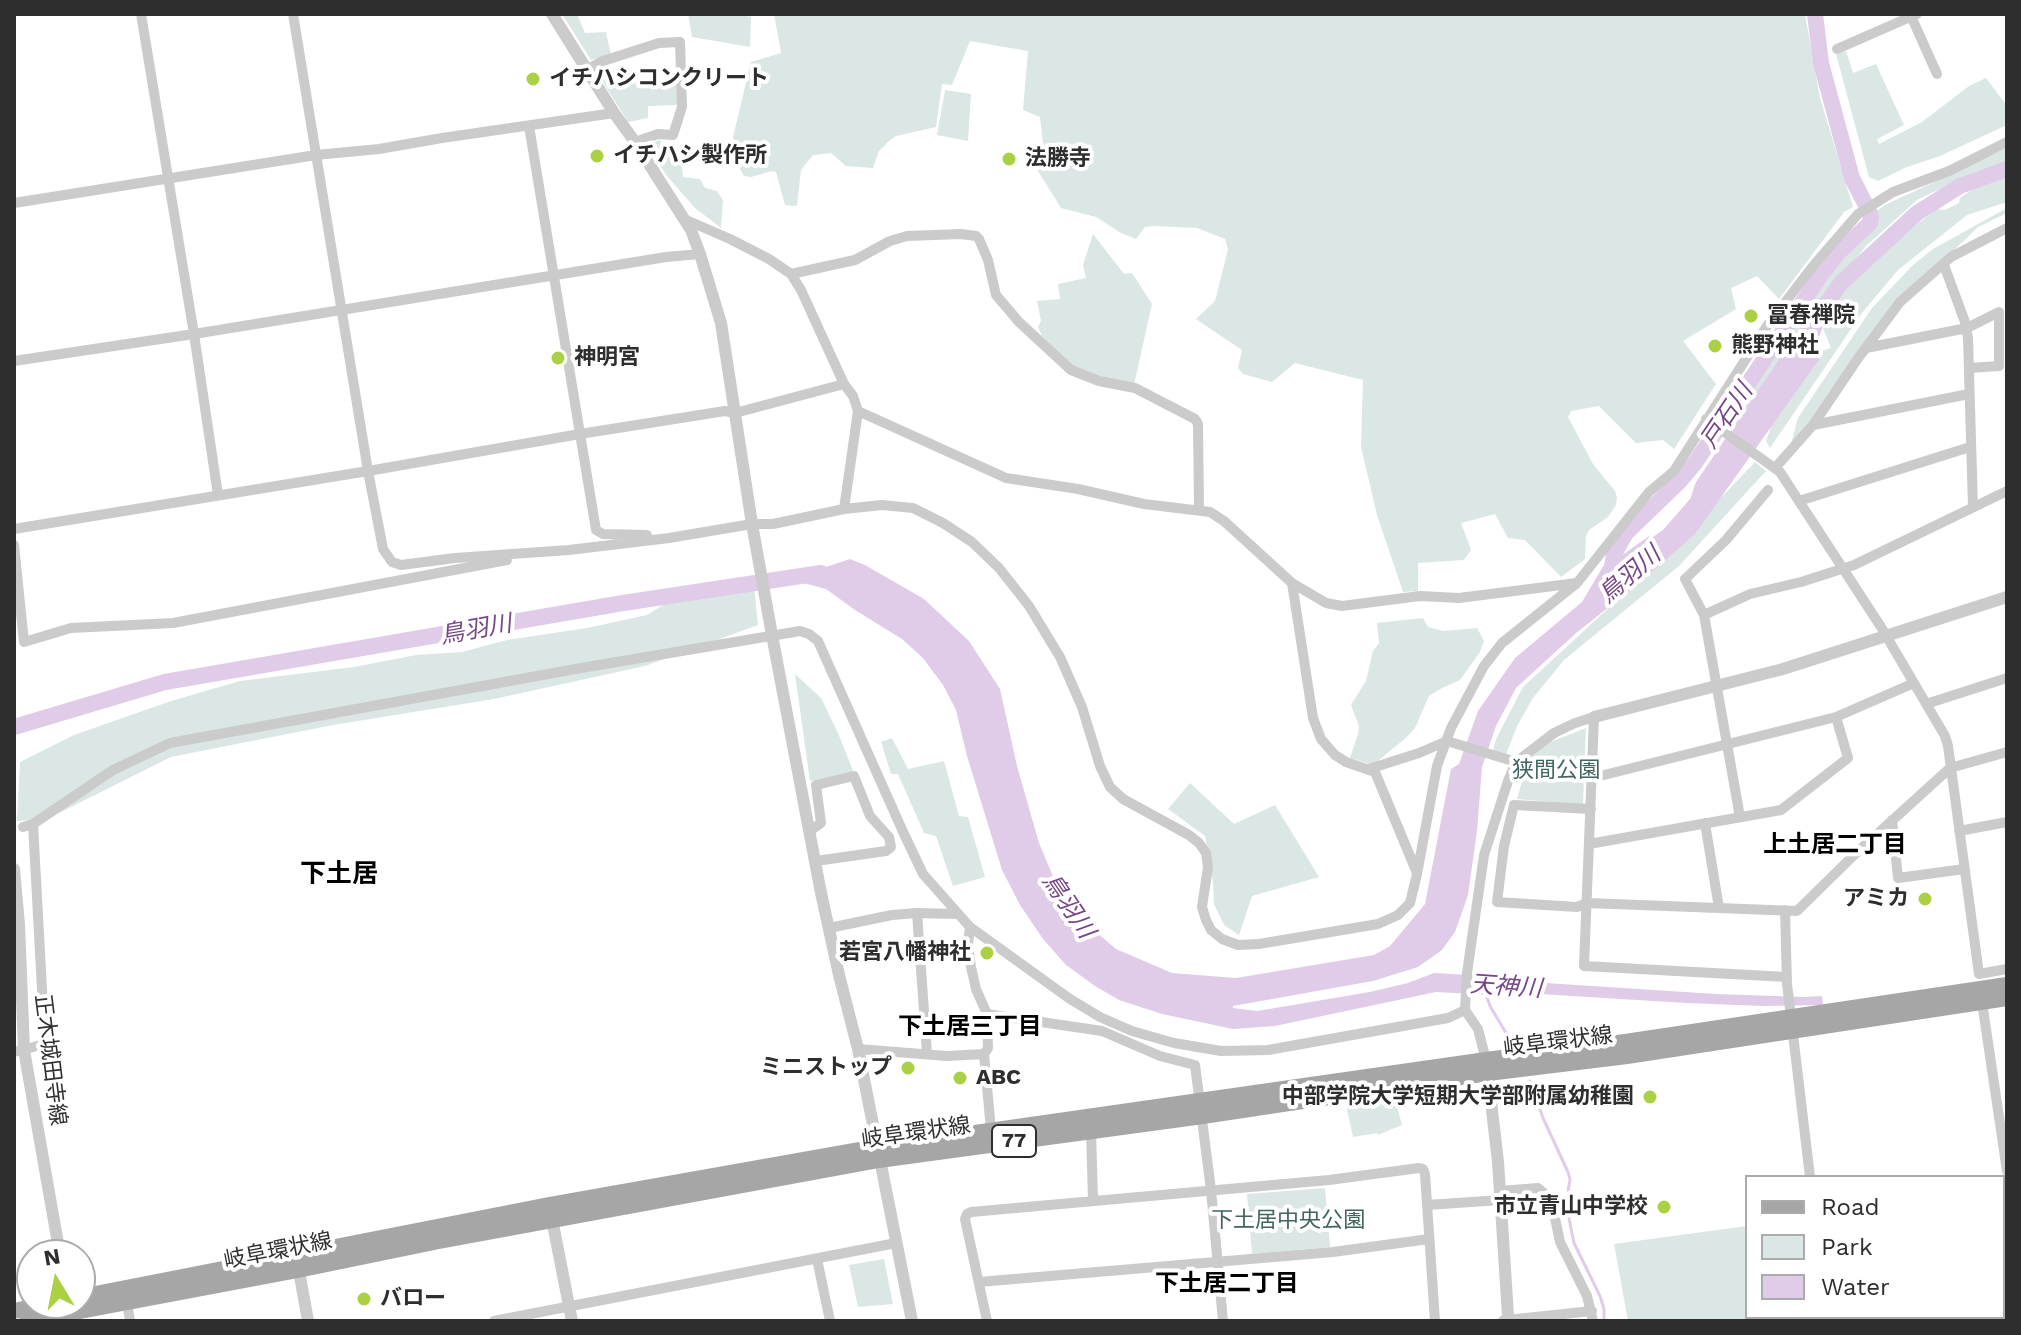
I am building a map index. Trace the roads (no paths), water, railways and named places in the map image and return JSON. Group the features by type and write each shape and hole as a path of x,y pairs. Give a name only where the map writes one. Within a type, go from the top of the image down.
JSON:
{"main road":[{"name":"岐阜環状線","path":"878,1153 1091,1130 1202,1109 1625,1042 1791,1020 2007,985"},
{"name":"岐阜環状線","path":"1791,1020 2007,998"},
{"name":"岐阜環状線","path":"96,1294 297,1262 991,1130 1202,1109"},
{"name":"岐阜環状線","path":"96,1307 297,1262"}],"street":[{"path":"141,14 218,495"},
{"path":"293,14 368,471 383,549 392,562 401,565 669,538 882,505 913,508 972,542 999,568 1029,606 1060,657 1082,707 1100,766 1110,787 1123,799 1199,843 1206,853 1208,867 1202,907 1211,930 1222,939 1238,945 1378,924 1398,915 1410,903 1437,766 1451,728 1484,666 1502,643 1577,583 1649,492 1674,471 1767,326 1804,277 1861,212 1893,192 1949,171 2007,142"},
{"path":"552,14 691,230 721,323 753,527 810,831 839,975 858,1049 912,1321"},
{"path":"1837,49 1914,15 1937,74"},
{"path":"586,70 603,61 659,43 680,42 682,107 673,135 658,134 635,142"},
{"path":"14,203 316,155 379,149 614,113"},
{"path":"529,126 596,530 603,534 669,538"},
{"path":"682,218 769,259 791,274 801,290 858,411 844,509"},
{"path":"1772,466 1813,425 1900,302 1951,257 2007,228"},
{"path":"791,274 855,260 890,241 907,236 976,236 988,260 996,295 1019,322 1071,370 1099,381 1135,388 1195,419 1198,424 1199,510"},
{"path":"14,361 700,254"},
{"path":"1944,265 1967,328 1973,507"},
{"path":"1866,348 1967,328 1999,312 1999,366 1969,368"},
{"path":"14,529 580,434 725,411 735,413 844,384"},
{"path":"1813,425 1969,394"},
{"path":"858,411 1006,478 1144,504 1210,512 1292,583 1326,603 1342,606 1420,596 1459,598 1577,583"},
{"path":"1708,421 1780,472 1885,635 1945,736 1979,974 2007,969"},
{"path":"1799,501 1970,447"},
{"path":"1740,817 1704,615 1685,579 1726,540 1768,490"},
{"path":"1704,615 1750,594 1842,569 2006,491 2007,505"},
{"path":"14,545 24,642 71,628 173,623 552,551"},
{"path":"1292,583 1313,718 1321,739 1346,762 1375,772 1417,874"},
{"path":"1427,1205 1500,1195 1538,1188 1551,1199 1560,1242 1587,1296 1592,1316 1506,1321 1500,1195 1487,1066 1478,1029 1465,1010 1467,973 1484,855 1513,762 1554,733 1575,723 1783,669 2007,597"},
{"path":"19,1051 45,1044 28,826 113,770 170,743 772,631 800,631 818,641 923,874 970,927 1100,1017 1132,1031 1221,1051 1268,1050 1448,1018 1465,1010"},
{"path":"1926,704 2007,678"},
{"path":"1592,778 1836,717 1914,683"},
{"path":"1594,717 1584,966 1787,980"},
{"path":"1589,844 1781,810 1848,758 1836,717"},
{"path":"1369,769 1447,741 1513,762"},
{"path":"1591,809 1514,805 1504,846 1497,902 1577,907 1587,903 1797,911 1950,768 2007,752"},
{"path":"810,831 821,823 816,785 854,776 870,816 889,837 891,847 886,851 816,861"},
{"path":"1892,820 1898,878 1964,869"},
{"path":"1959,831 2007,822"},
{"path":"1705,823 1719,908"},
{"name":"正木城田寺線","path":"14,869 19,924 19,1051 57,1239"},
{"path":"1785,910 1787,980 1810,1175"},
{"path":"917,913 927,1053"},
{"path":"829,928 892,915 957,914"},
{"path":"970,927 968,944 976,989 987,1014 988,1048 984,1054 991,1130"},
{"path":"919,947 968,944"},
{"path":"1982,1002 2007,1171"},
{"path":"987,1014 1102,1031 1160,1056 1195,1065 1223,1321"},
{"path":"858,1049 947,1056 984,1054"},
{"path":"1091,1130 1093,1200"},
{"path":"987,1321 965,1219 971,1212 1329,1180 1419,1168 1425,1174 1435,1321"},
{"path":"551,1212 572,1321"},
{"path":"979,1282 1333,1252 1429,1239"},
{"path":"494,1321 896,1243"},
{"path":"817,1259 830,1321"},
{"path":"297,1262 308,1321"},
{"path":"127,1302 130,1321"}],"water":[{"name":"天神川","path":"1836,289 1817,343 1820,358 1695,534 1575,634 1516,688 1496,726 1482,767 1468,895 1455,932 1442,950 1418,967 1373,981 1233,1008 1257,1011 1370,992 1434,973 1716,994 1822,996 1823,1005 1764,1006 1500,992 1491,995 1436,992 1275,1026 1233,1029 1162,1014 1119,1000 1066,965 1043,939 1020,905 1002,870 956,710 943,685 923,658 902,639 826,589 800,582 781,582 850,559 924,599 969,641 1000,689 1017,766 1039,843 1055,881 1081,919 1116,949 1172,973 1236,978 1374,955 1390,946 1425,904 1451,769 1459,764 1478,711 1515,658 1582,602 1605,563 1617,559 1663,530 1690,499 1696,482 1816,305"}],"waterway":[{"name":"戸石川","path":"1610,581 1614,554 1626,533 1695,463 1820,276 1871,219 1852,178 1821,63 1815,14"},
{"name":"鳥羽川","path":"1824,307 1841,283 1917,213 1960,186 2007,169"},
{"name":"鳥羽川","path":"14,727 165,682 623,603 821,573"},
{"name":"天神川","path":"1485,991 1490,1006 1515,1048"},
{"path":"1530,1081 1568,1172 1570,1179 1566,1204 1574,1243 1600,1296 1604,1321"}],"place":[{"name":"イチハシコンクリート","path":"533,79"},
{"name":"イチハシ製作所","path":"597,156"},
{"name":"法勝寺","path":"1009,159"},
{"name":"冨春禅院","path":"1751,316"},
{"name":"熊野神社","path":"1715,346"},
{"name":"神明宮","path":"558,358"},
{"name":"アミカ","path":"1925,899"},
{"name":"若宮八幡神社","path":"987,953"},
{"name":"ミニストップ","path":"908,1068"},
{"name":"ABC","path":"960,1078"},
{"name":"中部学院大学短期大学部附属幼稚園","path":"1650,1097"},
{"name":"市立青山中学校","path":"1664,1207"},
{"name":"バロー","path":"364,1299"}],"district":[{"name":"上土居二丁目","path":"1835,845"},
{"name":"下土居","path":"339,874"},
{"name":"下土居三丁目","path":"970,1027"},
{"name":"下土居二丁目","path":"1227,1284"}],"park label":[{"name":"狭間公園","path":"1556,771"},
{"name":"下土居中央公園","path":"1288,1221"}]}
